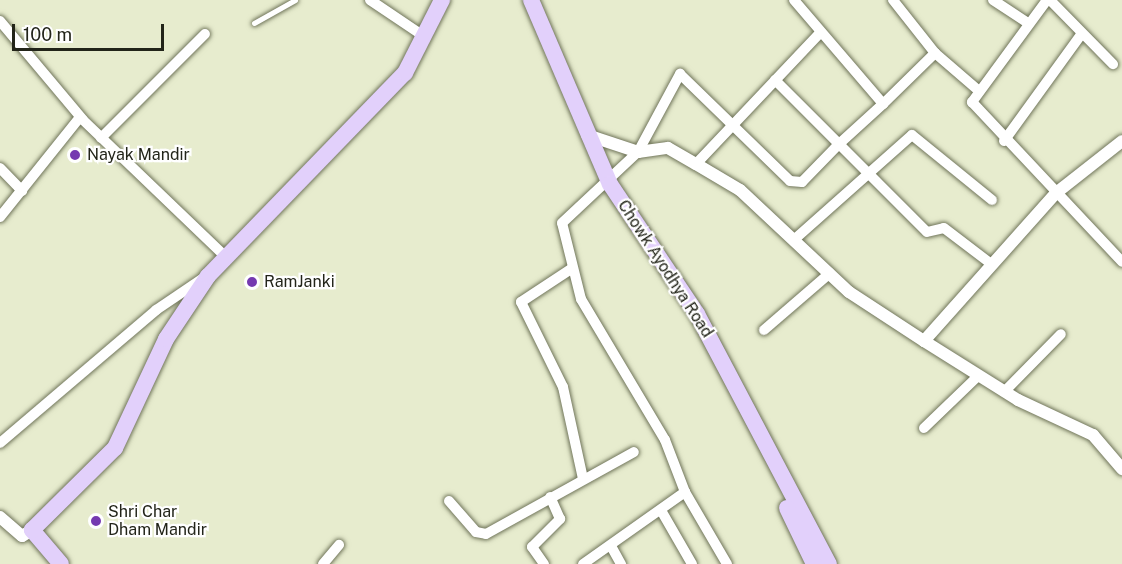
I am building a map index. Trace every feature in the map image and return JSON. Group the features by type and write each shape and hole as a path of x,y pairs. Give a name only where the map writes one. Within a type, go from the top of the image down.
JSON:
{"main road":[{"path":"61,564 32,530 115,448 166,339 208,276 405,73 425,38 442,0"},
{"path":"520,0 606,188 686,312 814,564"},
{"name":"Chowk Ayodhya Road","path":"531,0 606,188 697,314 829,564"}],"street":[{"path":"370,0 425,38"},
{"path":"794,0 883,104"},
{"path":"893,0 935,53 978,90"},
{"path":"993,0 1028,22"},
{"path":"1113,64 1080,36 1048,0 1028,22 978,90 972,102 1005,141 1122,262"},
{"path":"0,21 100,138 225,256"},
{"path":"696,164 820,33"},
{"path":"100,138 205,34"},
{"path":"1005,141 1080,36"},
{"path":"727,564 685,492 665,440 580,300 562,224 606,188 638,152 680,74 794,183 883,104 935,53"},
{"path":"776,80 839,144 866,176 927,232 944,228 990,263"},
{"path":"0,217 80,117"},
{"path":"585,134 638,152 668,148 740,190 796,238 849,292 1004,392 1093,435 1122,469"},
{"path":"796,238 912,135 992,200"},
{"path":"924,341 990,263 1056,193 1122,141"},
{"path":"0,168 22,191"},
{"path":"571,269 524,298 521,309 563,387 584,479"},
{"path":"764,330 830,273"},
{"path":"0,443 156,310 208,276"},
{"path":"1004,392 1061,333"},
{"path":"924,428 978,376"},
{"path":"449,501 481,534 634,452"},
{"path":"583,564 662,512 685,492"},
{"path":"544,564 532,548 560,519 550,497"},
{"path":"662,512 692,564"},
{"path":"0,517 22,536 32,530"},
{"path":"323,564 339,545"},
{"path":"611,546 621,564"}],"lane":[{"path":"254,23 295,0"}],"place":[{"name":"Nayak Mandir","path":"75,155"},
{"name":"RamJanki","path":"252,282"},
{"name":"Shri Char Dham Mandir","path":"96,521"}]}
